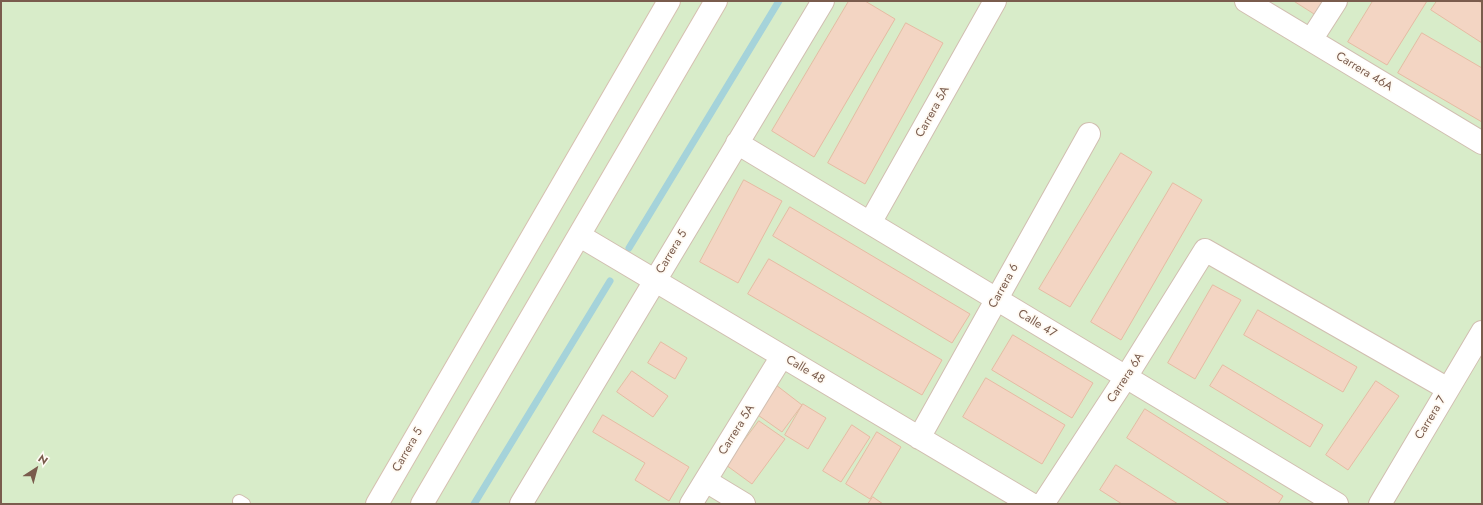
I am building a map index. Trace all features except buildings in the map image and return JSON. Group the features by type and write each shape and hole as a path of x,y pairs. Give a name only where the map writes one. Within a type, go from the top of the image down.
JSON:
{"street":[{"name":"Carrera 5","path":"377,504 669,1"},
{"path":"422,504 716,1"},
{"name":"Carrera 5","path":"522,504 823,1"},
{"name":"Carrera 5A","path":"870,223 995,1"},
{"name":"Carrera 46A","path":"1246,1 1482,143"},
{"path":"1311,40 1336,1"},
{"name":"Carrera 6","path":"919,438 1089,134"},
{"name":"Calle 47","path":"738,143 1337,504"},
{"name":"Calle 48","path":"580,236 1030,504"},
{"name":"Carrera 6A","path":"1043,504 1126,377 1205,250 1448,389"},
{"name":"Carrera 7","path":"1380,504 1482,332"},
{"name":"Carrera 5A","path":"691,504 782,356"},
{"path":"706,481 744,504"}],"green space":[{"path":"1,1 1482,1 1482,504 1,504"}],"waterway":[{"path":"629,248 779,1"},
{"path":"474,504 610,281"}]}
